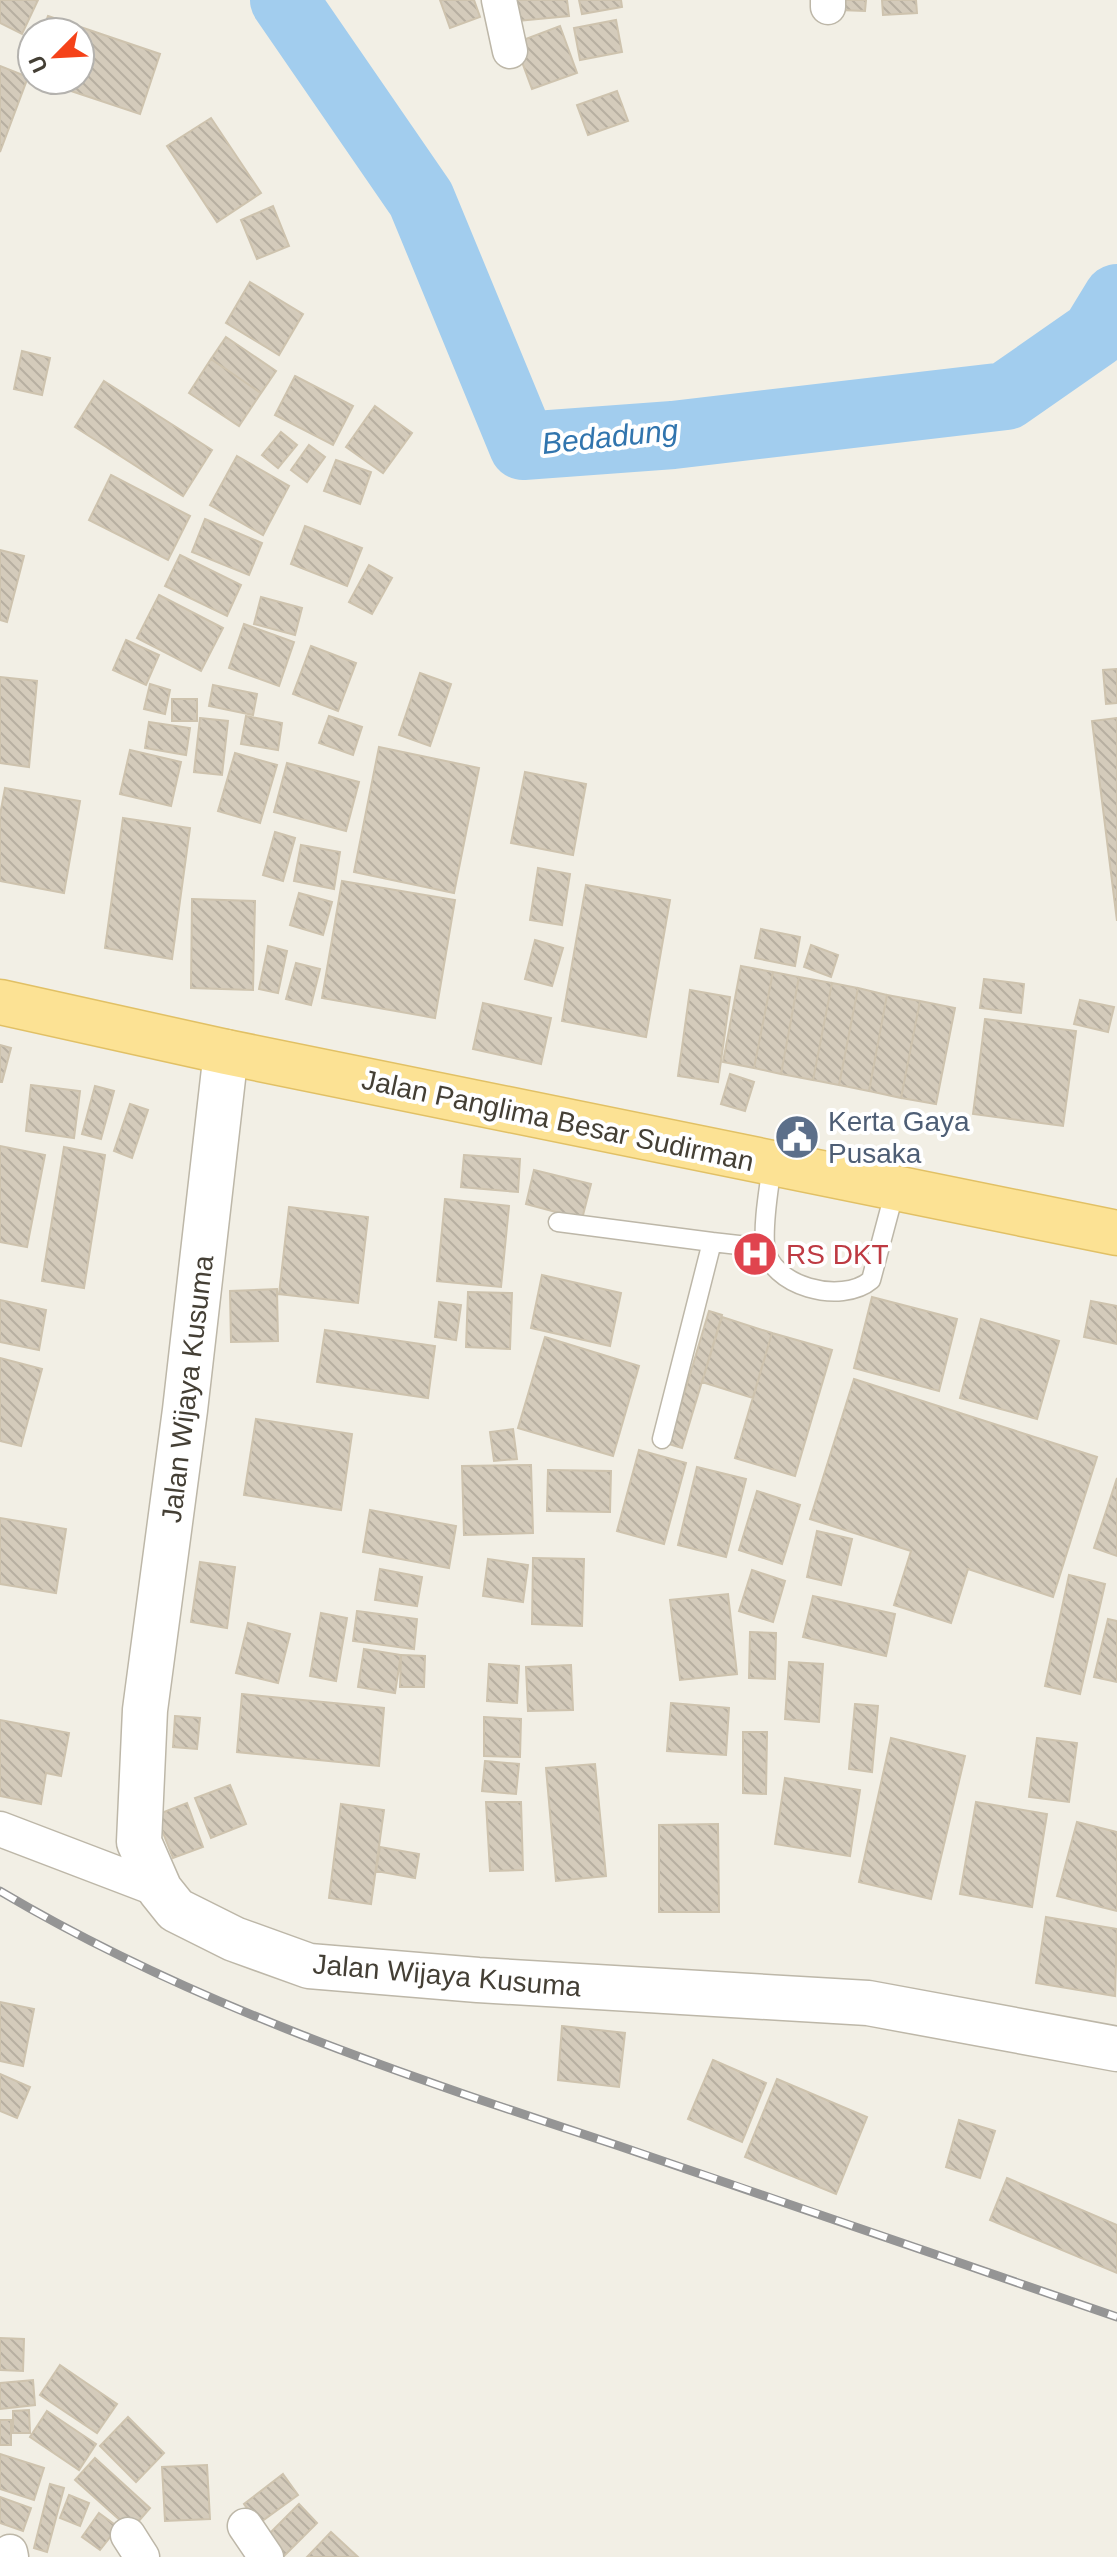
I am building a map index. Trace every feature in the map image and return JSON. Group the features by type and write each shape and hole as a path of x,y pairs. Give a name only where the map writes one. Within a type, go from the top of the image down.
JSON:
{"main road":[{"name":"Jalan Panglima Besar Sudirman","path":"0,1002 226,1052 1117,1233"}],"street":[{"path":"499,0 510,51"},
{"name":"Jalan Wijaya Kusuma","path":"226,1052 185,1410 145,1710 139,1842 160,1890 176,1910 234,1939 309,1966 478,1980 868,2003 1117,2049"},
{"path":"0,1829 160,1890"},
{"path":"245,2526 266,2557"}],"lane":[{"path":"772,1164 765,1248 784,1273 810,1289 847,1293 861,1289 871,1280 895,1190"},
{"path":"558,1222 765,1248"},
{"path":"662,1439 712,1242"}],"building":[{"path":"0,0 38,0 30,16 16,16 16,31 0,23"},
{"path":"440,0 474,0 480,17 450,28"},
{"path":"515,0 567,0 569,16 518,21"},
{"path":"579,0 621,0 622,7 582,14"},
{"path":"840,0 866,0 865,11 840,10"},
{"path":"882,0 916,0 917,13 883,15"},
{"path":"616,20 622,52 580,60 574,28"},
{"path":"560,26 577,73 532,89 515,43"},
{"path":"96,32 160,54 140,114 86,96 96,96"},
{"path":"0,66 16,72 16,96 21,96 0,152"},
{"path":"617,91 628,121 588,135 577,105"},
{"path":"211,118 261,193 217,222 167,146"},
{"path":"273,206 289,246 257,259 241,220"},
{"path":"250,282 303,314 279,355 226,323"},
{"path":"226,337 276,371 261,393 211,359"},
{"path":"22,351 50,358 42,395 14,389"},
{"path":"211,359 261,393 239,426 189,393"},
{"path":"295,376 353,406 333,445 275,415"},
{"path":"104,381 212,450 183,496 75,427"},
{"path":"375,406 412,433 383,473 346,447"},
{"path":"281,432 297,445 278,468 262,455"},
{"path":"309,445 325,457 307,482 291,470"},
{"path":"237,456 289,486 263,535 210,505"},
{"path":"336,460 371,472 360,504 324,491"},
{"path":"111,475 190,516 168,560 89,520"},
{"path":"205,519 262,543 249,575 192,552"},
{"path":"305,526 362,548 347,586 291,564"},
{"path":"0,550 24,556 7,622 0,620"},
{"path":"180,555 241,585 227,616 165,586"},
{"path":"369,565 392,578 372,614 349,602"},
{"path":"159,595 223,628 201,671 137,638"},
{"path":"261,597 302,608 295,635 254,624"},
{"path":"244,624 294,642 279,686 229,668"},
{"path":"126,640 159,655 146,685 113,670"},
{"path":"311,646 356,663 338,711 293,694"},
{"path":"1117,669 1117,703 1106,704 1103,670"},
{"path":"420,673 451,684 430,746 399,735"},
{"path":"0,677 37,681 29,767 0,763"},
{"path":"150,684 170,690 165,714 144,709"},
{"path":"213,685 257,694 253,715 209,706"},
{"path":"172,699 197,699 197,721 172,721"},
{"path":"246,716 282,723 278,750 241,744"},
{"path":"329,716 362,727 353,755 319,743"},
{"path":"200,718 228,721 222,775 194,772"},
{"path":"1117,718 1117,921 1092,721"},
{"path":"149,722 190,728 186,755 145,748"},
{"path":"379,747 479,768 454,893 354,872"},
{"path":"130,750 181,762 171,806 120,794"},
{"path":"235,753 277,765 260,823 218,811"},
{"path":"287,763 359,782 346,831 274,812"},
{"path":"525,772 586,784 573,855 511,843"},
{"path":"5,788 80,801 64,893 0,881 0,815"},
{"path":"123,818 190,828 172,959 105,948"},
{"path":"275,832 295,838 283,881 263,875"},
{"path":"301,845 340,852 334,889 294,881"},
{"path":"538,868 570,874 562,925 530,920"},
{"path":"342,881 455,900 435,1018 322,998"},
{"path":"586,885 670,900 646,1037 562,1021"},
{"path":"299,893 332,902 323,935 290,925"},
{"path":"192,899 255,901 253,990 191,988"},
{"path":"761,929 800,937 795,966 755,958"},
{"path":"535,940 563,948 552,986 525,979"},
{"path":"811,945 838,955 831,977 804,967"},
{"path":"268,946 287,951 278,993 259,989"},
{"path":"296,963 320,969 311,1005 286,999"},
{"path":"741,966 773,972 754,1068 723,1062"},
{"path":"773,972 799,977 781,1074 754,1068"},
{"path":"799,977 832,983 813,1080 781,1074"},
{"path":"984,979 1024,984 1021,1013 980,1008"},
{"path":"832,983 858,988 839,1085 813,1080"},
{"path":"858,988 887,995 869,1091 839,1085"},
{"path":"690,990 730,997 718,1082 678,1076"},
{"path":"887,995 920,1001 901,1098 869,1091"},
{"path":"1080,1000 1114,1007 1108,1032 1074,1024"},
{"path":"920,1001 955,1008 936,1104 901,1098"},
{"path":"483,1003 551,1018 541,1064 473,1049"},
{"path":"985,1019 1076,1031 1063,1126 973,1114"},
{"path":"0,1045 11,1048 2,1082 0,1082"},
{"path":"730,1074 754,1082 745,1111 721,1104"},
{"path":"31,1085 80,1091 74,1138 26,1131"},
{"path":"95,1086 114,1091 101,1139 82,1134"},
{"path":"130,1104 148,1110 132,1158 114,1151"},
{"path":"0,1146 45,1155 27,1247 0,1242"},
{"path":"64,1147 105,1155 84,1288 42,1281"},
{"path":"464,1155 520,1159 518,1192 461,1187"},
{"path":"534,1170 591,1184 582,1219 526,1204"},
{"path":"445,1199 509,1206 501,1287 437,1281"},
{"path":"289,1207 368,1217 358,1303 279,1294"},
{"path":"542,1275 621,1293 610,1346 531,1328"},
{"path":"277,1289 278,1341 231,1342 230,1291"},
{"path":"468,1292 512,1293 510,1349 466,1347"},
{"path":"872,1297 957,1319 939,1391 854,1368"},
{"path":"0,1300 46,1310 39,1350 0,1342"},
{"path":"1091,1301 1117,1306 1117,1344 1084,1337"},
{"path":"439,1302 461,1305 456,1340 435,1337"},
{"path":"709,1311 722,1315 682,1448 669,1444"},
{"path":"722,1317 772,1333 753,1398 702,1382"},
{"path":"981,1319 1059,1341 1037,1419 960,1398"},
{"path":"325,1330 435,1346 428,1398 317,1382"},
{"path":"772,1333 832,1350 795,1476 735,1458"},
{"path":"545,1337 639,1366 613,1456 518,1428"},
{"path":"0,1358 42,1369 21,1446 0,1441"},
{"path":"854,1379 1097,1457 1053,1597 968,1569 951,1623 894,1605 911,1551 810,1519"},
{"path":"256,1419 352,1434 341,1510 244,1495"},
{"path":"513,1429 517,1459 494,1461 490,1432"},
{"path":"639,1450 686,1463 664,1544 617,1531"},
{"path":"531,1465 533,1533 464,1535 462,1466"},
{"path":"697,1467 746,1479 726,1557 678,1545"},
{"path":"548,1470 611,1471 610,1512 547,1511"},
{"path":"1117,1478 1117,1556 1094,1548"},
{"path":"757,1491 800,1505 782,1564 739,1550"},
{"path":"370,1510 456,1526 449,1568 363,1552"},
{"path":"0,1518 66,1529 56,1593 0,1584"},
{"path":"817,1531 852,1539 841,1585 807,1577"},
{"path":"533,1558 584,1559 582,1626 532,1624"},
{"path":"488,1559 528,1565 523,1602 483,1596"},
{"path":"200,1562 235,1567 227,1628 191,1622"},
{"path":"380,1569 422,1577 417,1606 375,1600"},
{"path":"752,1570 785,1581 773,1622 739,1611"},
{"path":"1069,1575 1105,1584 1080,1694 1045,1686"},
{"path":"728,1594 737,1674 680,1680 670,1600"},
{"path":"813,1596 895,1614 886,1656 803,1637"},
{"path":"357,1611 417,1619 414,1649 353,1641"},
{"path":"321,1613 347,1618 336,1681 310,1676"},
{"path":"1108,1619 1117,1621 1117,1682 1094,1677"},
{"path":"248,1623 290,1634 278,1683 236,1673"},
{"path":"750,1632 776,1633 775,1679 749,1678"},
{"path":"364,1649 401,1655 395,1693 358,1687"},
{"path":"401,1655 425,1656 424,1687 400,1687"},
{"path":"789,1662 823,1664 819,1722 785,1719"},
{"path":"489,1664 519,1666 517,1703 487,1701"},
{"path":"571,1665 573,1710 528,1711 526,1667"},
{"path":"242,1694 384,1708 379,1766 237,1752"},
{"path":"671,1703 729,1708 726,1755 667,1751"},
{"path":"855,1704 878,1706 872,1772 849,1769"},
{"path":"175,1716 200,1718 197,1749 173,1747"},
{"path":"484,1717 521,1719 520,1757 484,1756"},
{"path":"0,1720 69,1733 61,1776 46,1773 41,1804 0,1796"},
{"path":"743,1732 767,1732 766,1794 743,1793"},
{"path":"891,1738 965,1756 931,1899 859,1882"},
{"path":"1037,1738 1077,1743 1069,1802 1029,1797"},
{"path":"485,1761 519,1764 516,1794 482,1791"},
{"path":"595,1764 606,1876 556,1881 546,1768"},
{"path":"785,1778 860,1790 850,1856 775,1844"},
{"path":"230,1785 246,1824 211,1838 195,1798"},
{"path":"486,1802 521,1802 523,1870 490,1871"},
{"path":"976,1802 1047,1814 1032,1907 960,1894"},
{"path":"187,1803 203,1847 173,1858 156,1815"},
{"path":"341,1804 384,1810 371,1904 329,1898"},
{"path":"1077,1822 1117,1832 1117,1911 1057,1896"},
{"path":"718,1824 719,1912 659,1912 659,1825"},
{"path":"380,1847 419,1854 415,1878 376,1871"},
{"path":"1046,1917 1117,1929 1115,1996 1036,1983"},
{"path":"0,2002 34,2009 23,2066 0,2061"},
{"path":"562,2026 625,2033 619,2087 558,2080"},
{"path":"713,2060 766,2083 742,2142 688,2119"},
{"path":"0,2074 30,2087 17,2118 0,2111"},
{"path":"777,2079 867,2117 836,2194 745,2157"},
{"path":"959,2120 995,2131 980,2178 946,2167"},
{"path":"1007,2178 1117,2225 1117,2273 990,2220"},
{"path":"0,2338 24,2339 23,2371 0,2370"},
{"path":"60,2365 117,2404 97,2433 40,2395"},
{"path":"33,2380 35,2405 0,2409 0,2383"},
{"path":"29,2410 30,2433 13,2433 13,2411"},
{"path":"47,2411 96,2444 79,2470 30,2437"},
{"path":"128,2417 164,2453 136,2482 100,2446"},
{"path":"0,2420 11,2420 11,2445 0,2445"},
{"path":"0,2454 44,2468 34,2500 0,2489"},
{"path":"95,2458 150,2508 131,2530 75,2480"},
{"path":"207,2465 210,2519 165,2521 162,2467"},
{"path":"283,2474 298,2495 258,2524 244,2504"},
{"path":"50,2484 64,2488 47,2552 34,2548"},
{"path":"69,2495 89,2503 80,2526 60,2518"},
{"path":"0,2497 31,2508 23,2531 0,2523"},
{"path":"299,2504 317,2523 283,2557 274,2557 260,2543"},
{"path":"99,2513 118,2527 100,2550 82,2537"},
{"path":"331,2532 358,2557 307,2557"}],"waterway":[{"name":"Bedadung","path":"284,0 421,199 523,446 673,435 1006,396 1095,334 1117,298"}],"railway":[{"path":"0,1891 148,1969 302,2035 460,2093 1117,2317"}],"place":[{"name":"Kerta Gaya Pusaka","path":"797,1137"},
{"name":"RS DKT","path":"755,1254"}]}
